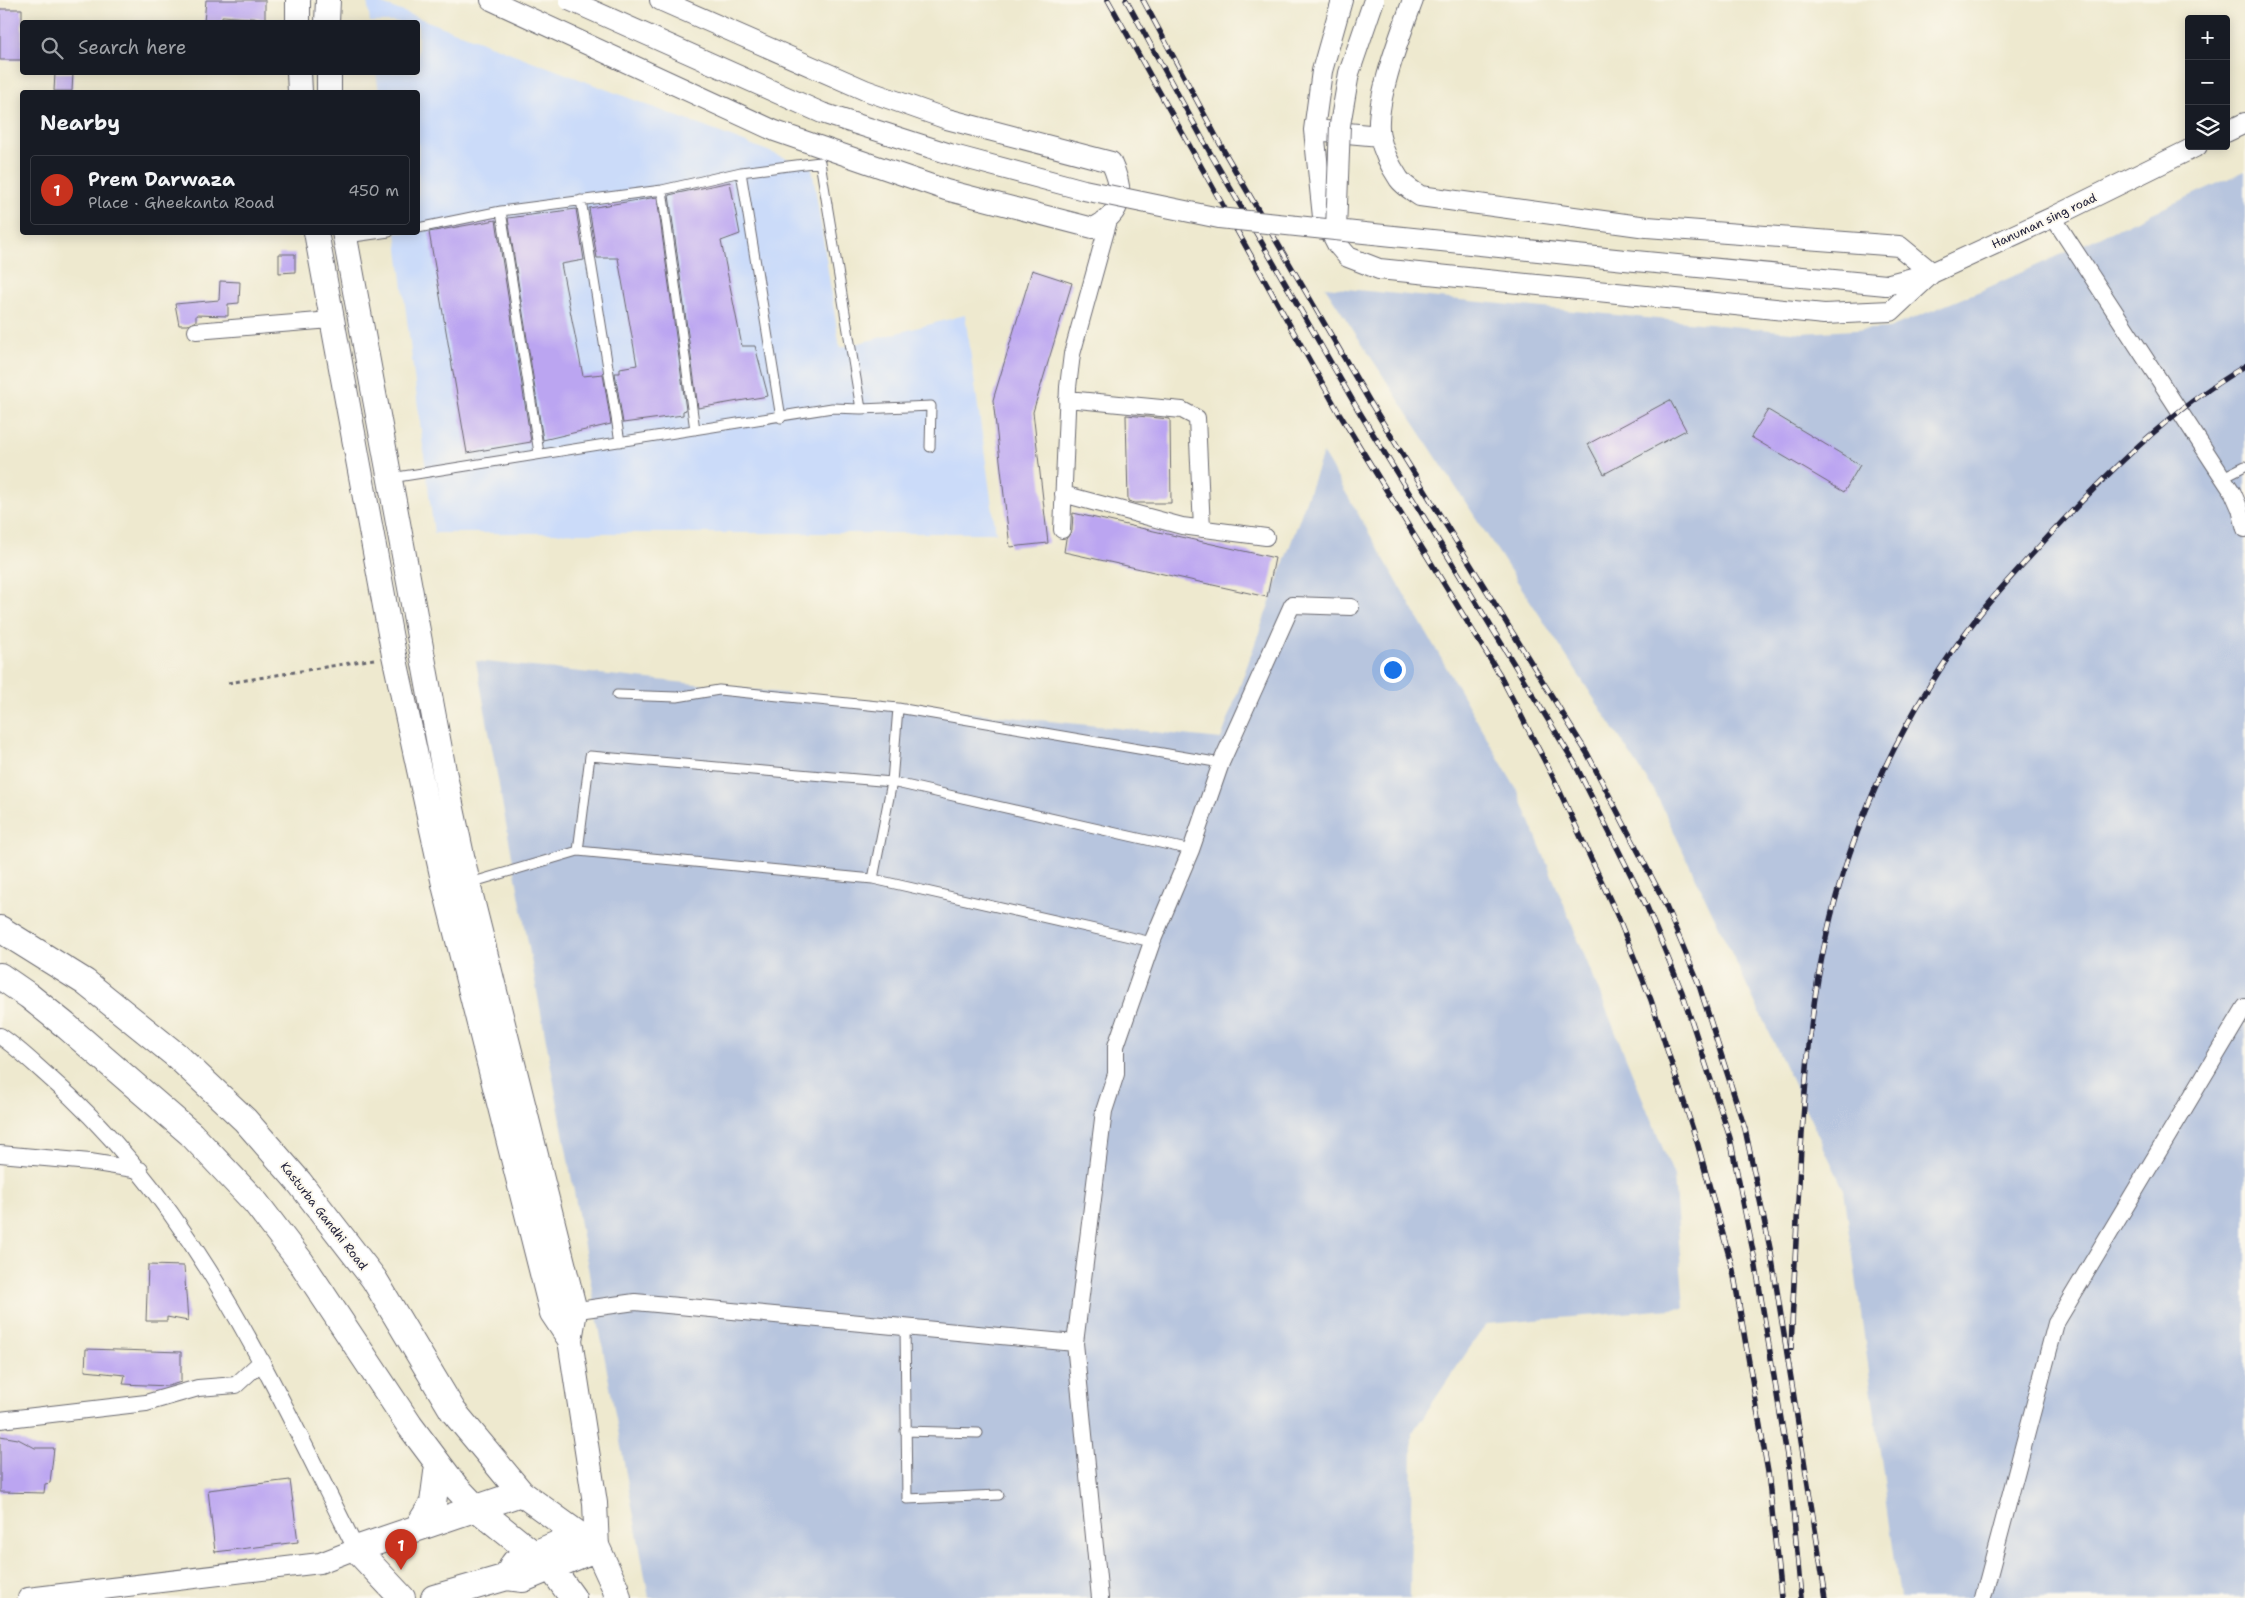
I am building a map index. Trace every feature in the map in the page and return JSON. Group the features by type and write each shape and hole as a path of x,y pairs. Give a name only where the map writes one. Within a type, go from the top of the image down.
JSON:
{"main road":[{"path":"298,0 298,20"},
{"path":"328,0 328,20"},
{"path":"299,75 300,90"},
{"path":"329,75 329,90"},
{"path":"317,235 394,655 457,886 570,1340 595,1503 588,1541 615,1587 618,1598"},
{"path":"344,236 444,772 457,886"},
{"name":"Kasturba Gandhi Road","path":"0,929 85,982 177,1056 245,1120 299,1182 374,1279 453,1411 521,1494 588,1541"},
{"path":"0,976 30,996 191,1134 256,1203 301,1262 438,1465 475,1507 543,1561 573,1598"},
{"path":"418,1527 433,1503 438,1465"},
{"path":"402,1598 356,1549 475,1507 521,1494"},
{"path":"438,1597 506,1576 514,1563 543,1561 588,1541"}],"street":[{"path":"491,0 775,131 946,190 1093,228 1109,220"},
{"path":"569,0 822,113 950,154 1084,190 1218,218 1336,230 1340,125 1349,74 1374,0"},
{"path":"660,0 865,90 948,119 1111,162 1119,178 1118,207 1109,220 1072,354 1062,530"},
{"path":"1342,0 1322,70 1314,130 1323,217 1337,244 1348,257 1379,269 1824,314 1891,311 1932,273 1899,246 1647,228 1420,196 1400,181 1386,154 1380,136 1380,114 1392,57 1413,0"},
{"path":"2230,130 2245,123"},
{"path":"1314,130 1380,136"},
{"name":"Hanuman sing road","path":"1336,230 1886,285 1932,273 2053,217 2189,150"},
{"path":"2053,217 2178,412 2223,477 2240,510 2245,530"},
{"path":"196,331 331,320"},
{"path":"1068,400 1182,410 1197,418 1202,528"},
{"path":"1063,494 1182,526 1266,537"},
{"path":"1100,1598 1075,1343 1104,1111 1116,1074 1116,1046 1152,942 1191,850 1221,763 1292,605 1351,607"},
{"path":"1983,1598 2056,1323 2245,1006"},
{"path":"0,1036 82,1105 140,1170 205,1265 262,1362 356,1549 320,1563 28,1598"},
{"path":"0,1154 90,1162 140,1170"},
{"path":"563,1312 635,1302 1075,1343"},
{"path":"0,1420 146,1403 198,1388 236,1385 262,1362"}],"lane":[{"path":"420,228 501,211 662,190 740,172 820,162 861,409"},
{"path":"740,172 781,418"},
{"path":"662,190 695,430"},
{"path":"581,200 620,442"},
{"path":"501,211 539,453"},
{"path":"388,478 539,453 781,418 832,408 861,409 931,406 930,447"},
{"path":"2223,477 2245,466"},
{"path":"616,695 677,697 719,690 898,708 1221,763"},
{"path":"873,880 892,782 898,708"},
{"path":"578,851 590,756 892,782 1191,850"},
{"path":"457,886 578,851 873,880 1152,942"},
{"path":"905,1326 907,1499 998,1495"},
{"path":"905,1431 978,1433"}],"path":[{"path":"228,684 394,655"}],"shaded area":[{"path":"367,0 372,0 812,168 840,348 965,315 996,533 434,533 396,235 420,235 420,90 379,90 376,75 420,75 420,20 370,20"},
{"path":"2245,171 2245,1598 1900,1598 1844,1190 1655,792 1325,287 1802,333 1889,328 1985,289"},
{"path":"1323,453 1518,792 1674,1176 1684,1308 1486,1324 1412,1433 1410,1598 649,1598 476,661 1221,739"}],"building":[{"path":"206,0 265,0 265,19 222,16 222,20 204,20"},
{"path":"0,9 22,9 22,20 20,20 20,60 0,60"},
{"path":"55,75 73,75 72,90 54,90"},
{"path":"730,182 740,234 721,241 742,346 755,346 768,396 698,408 669,195"},
{"path":"657,197 686,410 683,411 683,415 623,423 615,373 620,373 620,368 637,365 618,258 597,258 589,208"},
{"path":"576,209 584,260 561,264 583,376 603,374 611,424 543,440 508,218"},
{"path":"496,220 531,442 467,453 429,232"},
{"path":"279,254 295,254 295,272 279,273"},
{"path":"1032,270 1072,283 1033,412 1048,543 1010,547 993,400"},
{"path":"220,281 240,282 239,303 228,304 228,316 196,315 196,321 188,325 179,325 175,304 219,300"},
{"path":"1670,400 1686,430 1604,474 1588,444"},
{"path":"1768,410 1860,465 1844,492 1751,437"},
{"path":"1126,415 1170,419 1171,503 1135,503 1128,501"},
{"path":"1073,513 1275,558 1267,597 1064,552 1066,539 1072,531"},
{"path":"148,1265 184,1266 188,1321 167,1317 167,1321 146,1321"},
{"path":"86,1349 181,1352 181,1382 168,1386 123,1384 125,1375 85,1371"},
{"path":"0,1436 18,1439 35,1448 54,1448 50,1483 45,1484 44,1493 0,1492"},
{"path":"290,1480 298,1542 215,1552 208,1490"}],"railway":[{"path":"1108,0 1339,413 1500,675 1553,777 1618,917 1651,1000 1697,1142 1733,1270 1768,1472 1781,1598"},
{"path":"1126,0 1213,158 1357,408 1574,762 1647,907 1682,992 1730,1138 1755,1261 1790,1474 1801,1598"},
{"path":"1143,0 1225,153 1370,402 1587,753 1662,897 1698,982 1745,1129 1771,1253 1826,1598"},
{"path":"1791,1348 1803,1121 1809,1043 1816,990 1826,938 1850,852 1884,768 1905,728 1952,651 2012,576 2092,490 2140,445 2190,403 2245,366"}],"place":[{"name":"Prem Darwaza","path":"401,1570"}]}
